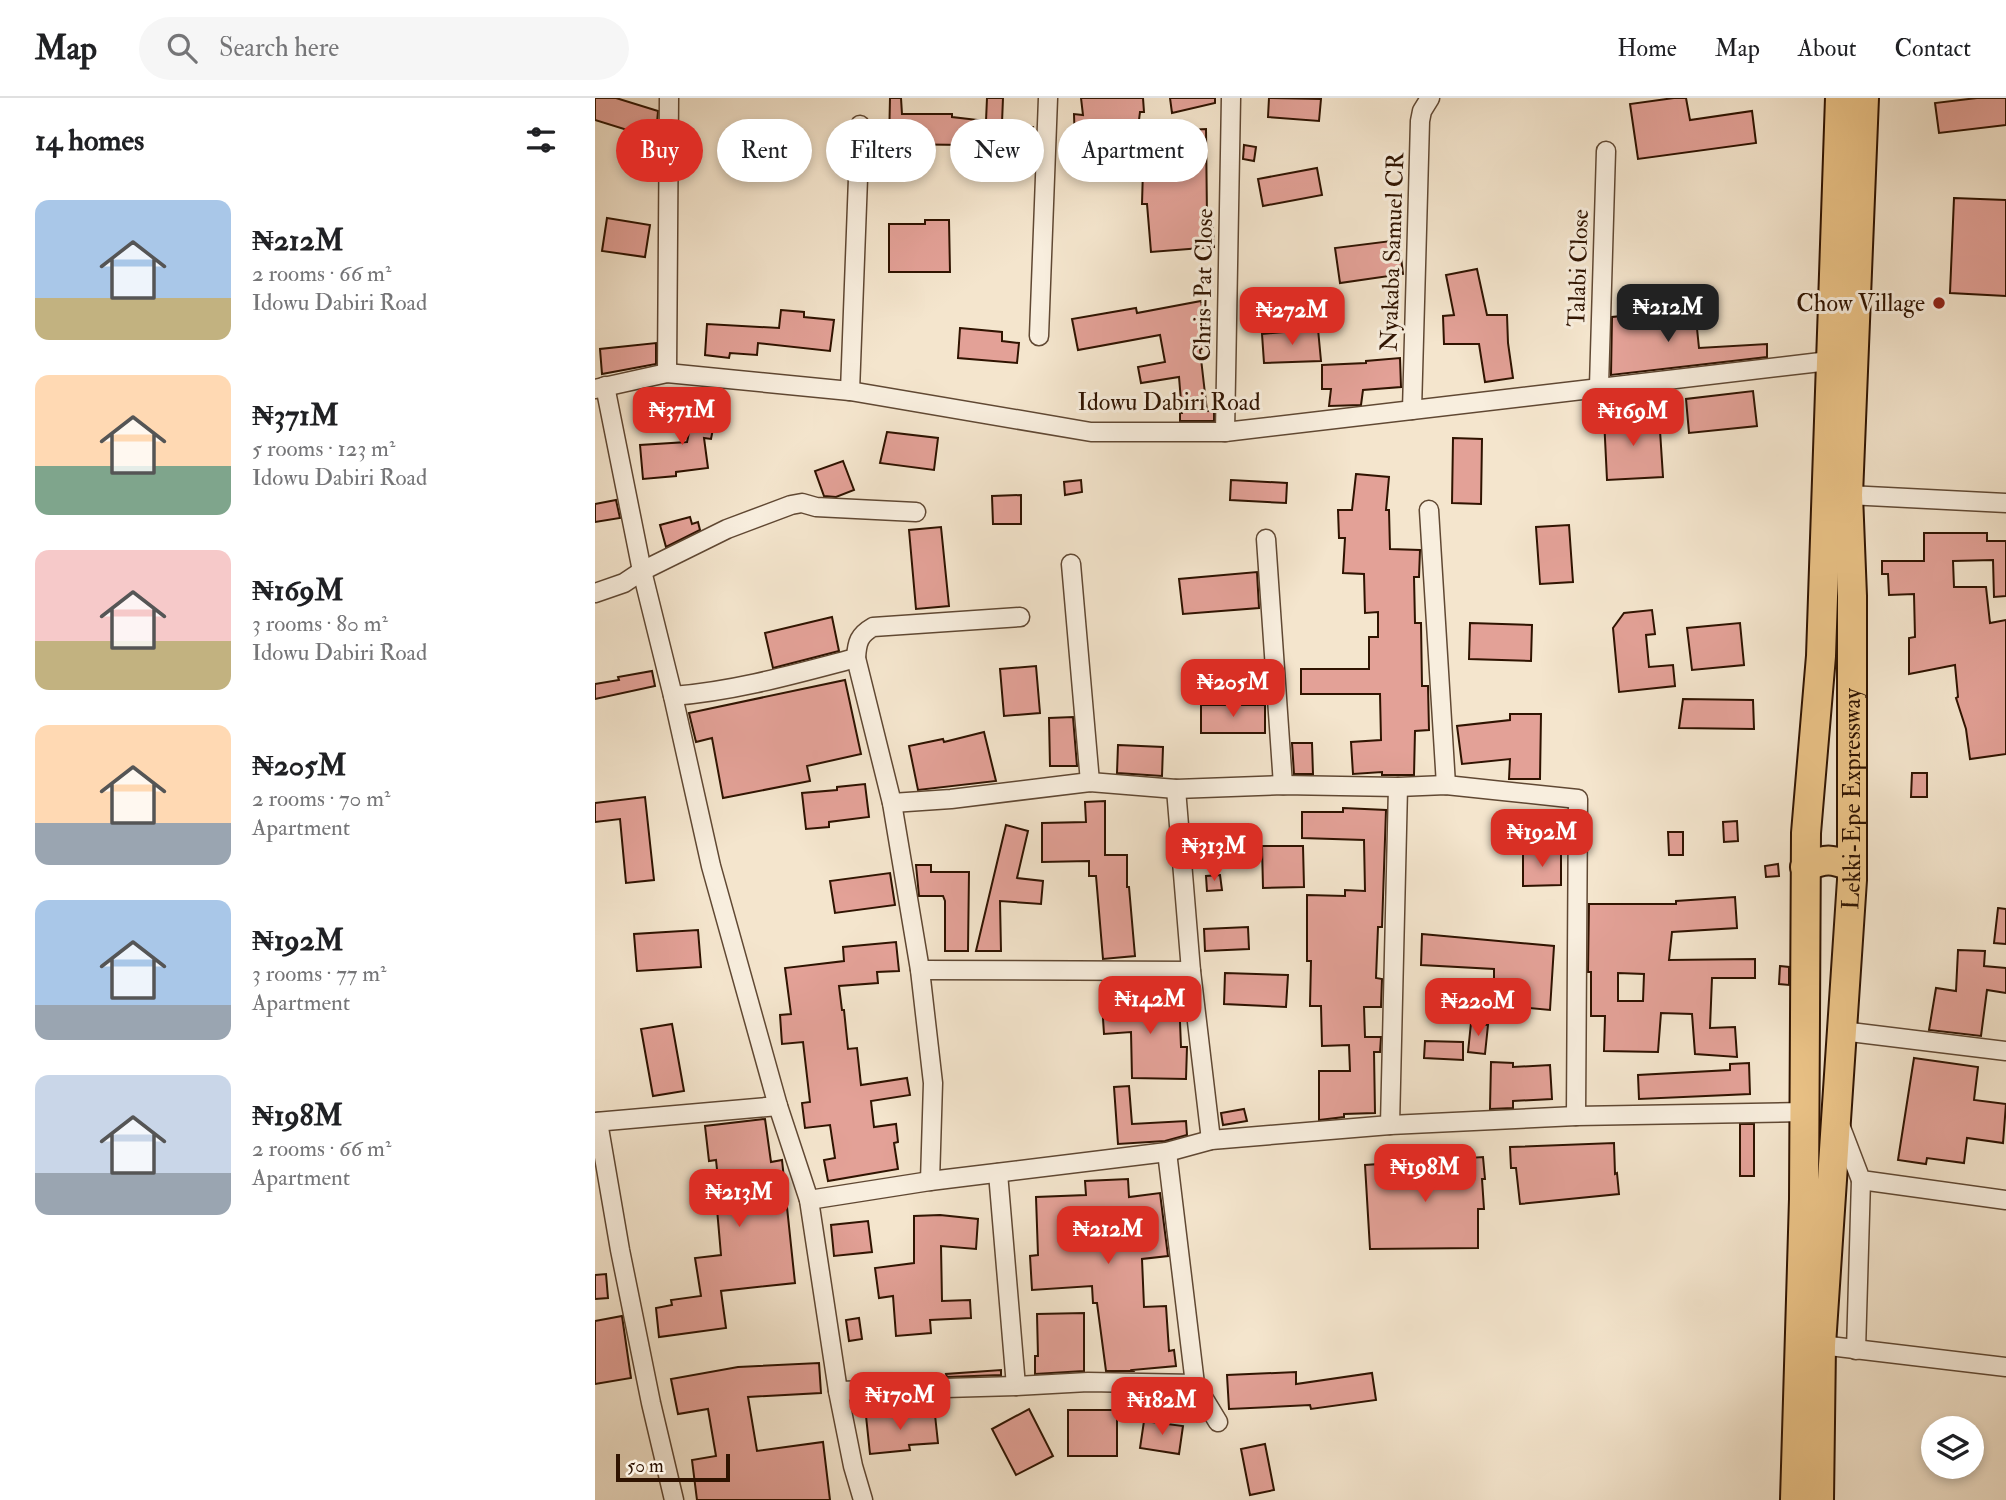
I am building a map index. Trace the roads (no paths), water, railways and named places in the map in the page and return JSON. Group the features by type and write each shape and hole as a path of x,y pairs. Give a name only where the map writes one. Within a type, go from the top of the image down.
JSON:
{"highway":[{"name":"Lekki-Epe Expressway","path":"1795,1500 1804,1199 1806,834 1821,656 1840,98"},
{"name":"Lekki-Epe Expressway","path":"1819,1500 1821,1345 1852,852 1852,596 1848,495 1864,98"},
{"path":"1806,834 1852,852"},
{"path":"1805,867 1852,852"}],"street":[{"path":"667,373 669,98"},
{"path":"1039,336 1048,98"},
{"name":"Chris-Pat Close","path":"1225,432 1231,98"},
{"name":"Nyakaba Samuel CR","path":"1412,410 1420,121 1422,111 1430,98"},
{"name":"Talabi Close","path":"1599,386 1606,151"},
{"path":"850,391 858,182"},
{"name":"Idowu Dabiri Road","path":"600,388 667,373 850,391 1091,432 1225,432 1829,361"},
{"path":"600,388 711,866 778,1106 809,1200 838,1391 853,1466 863,1500"},
{"path":"1848,495 2006,503"},
{"path":"595,593 624,583 642,571 727,529 791,505 802,503 816,508 916,512"},
{"path":"1429,509 1446,785"},
{"path":"1266,538 1283,785"},
{"path":"1071,564 1090,782"},
{"path":"930,1181 933,1083 920,970 892,803 856,658 857,643 861,634 873,627 1020,617"},
{"path":"673,696 756,684 856,658"},
{"path":"892,803 951,799 1090,782 1176,789 1283,785 1446,785 1578,799 1576,1116"},
{"path":"1390,1125 1398,787"},
{"path":"1176,789 1191,971 1211,1140"},
{"path":"920,970 1191,971"},
{"path":"1842,1031 2006,1051"},
{"path":"674,1500 651,1403 597,1122 778,1106"},
{"path":"809,1200 930,1181 1167,1152 1211,1140 1390,1125 1576,1116 1804,1112"},
{"path":"1835,1116 1861,1180 1856,1350"},
{"path":"1167,1152 1195,1384 1218,1422"},
{"path":"998,1172 1016,1387"},
{"path":"1861,1180 2006,1200"},
{"path":"1821,1345 2006,1367"},
{"path":"838,1391 1016,1387 1088,1382 1195,1384"}],"place":[{"name":"Chow Village","path":"1939,303"}]}
